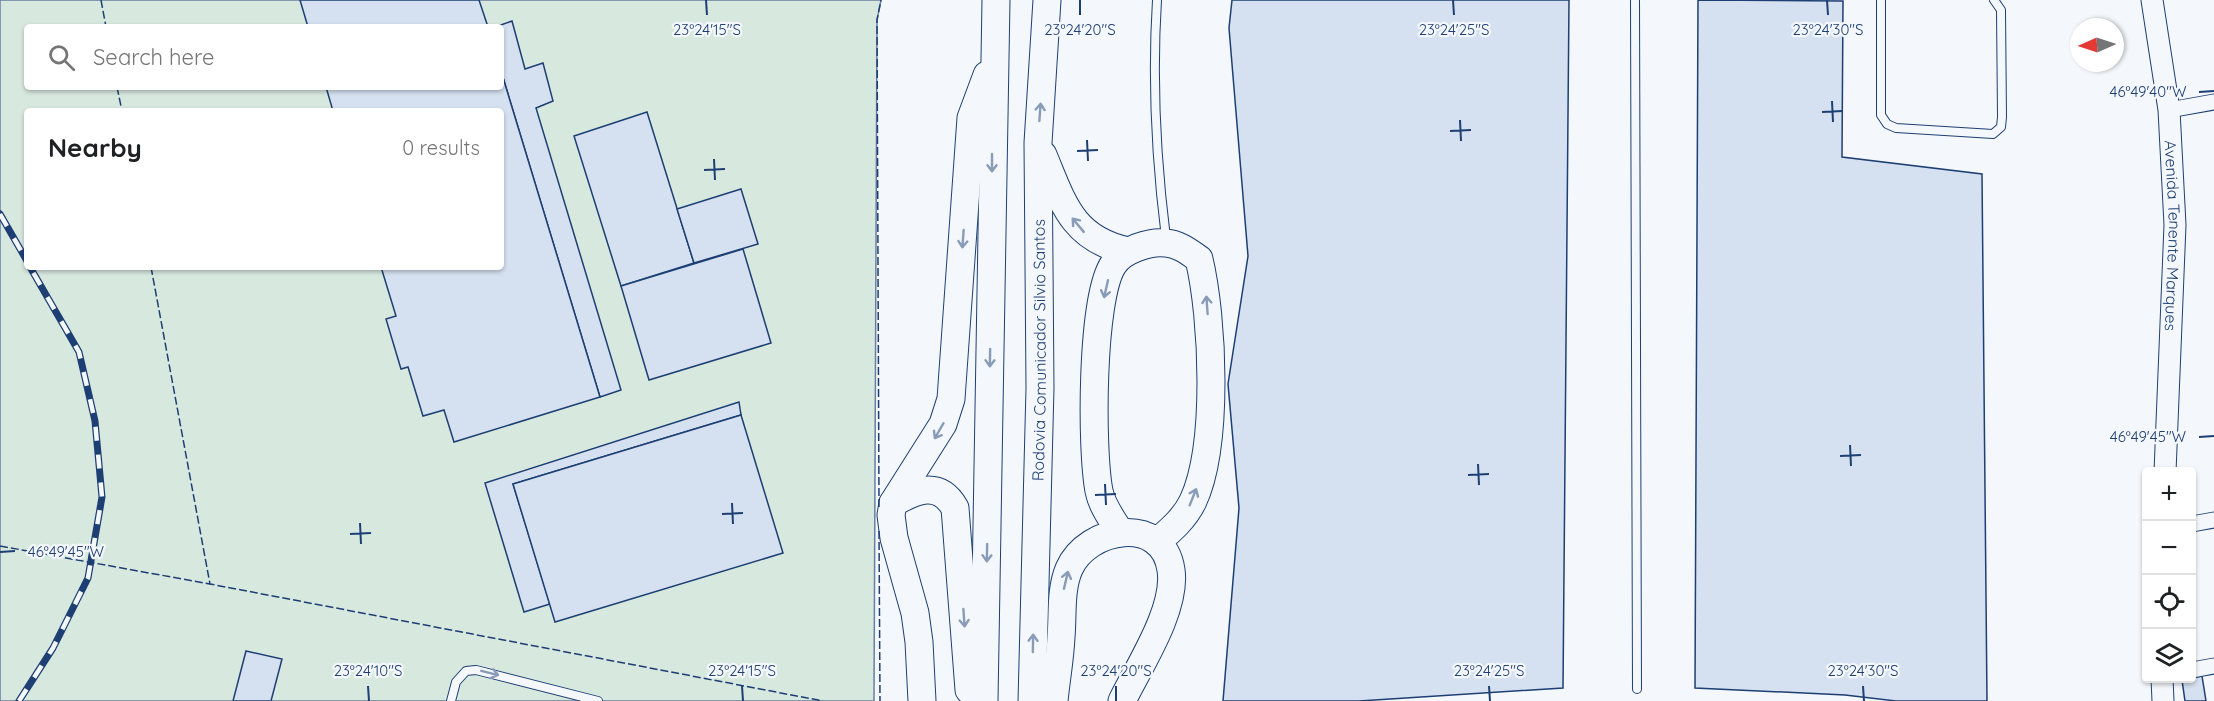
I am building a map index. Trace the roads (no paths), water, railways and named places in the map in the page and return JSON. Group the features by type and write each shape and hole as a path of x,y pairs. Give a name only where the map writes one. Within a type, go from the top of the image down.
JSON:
{"highway":[{"path":"984,701 993,59 996,0"},
{"name":"Rodovia Comunicador Silvio Santos","path":"1032,701 1040,388 1038,143 1047,0"},
{"path":"922,701 915,613 892,527 893,503 943,424 951,399 971,118 993,59"},
{"path":"1038,143 1073,219 1096,241 1128,251"},
{"path":"1120,532 1100,494 1096,473 1095,364 1105,288 1113,264 1128,251 1151,244 1167,243 1185,249 1199,259 1206,291 1210,347 1209,416 1203,464 1193,500 1179,522 1157,542"},
{"path":"893,503 913,492 930,489 940,491 955,508 970,701"},
{"path":"1054,701 1064,590 1068,570 1081,550 1097,539 1120,532 1139,534 1157,542 1166,553 1171,570 1171,587 1160,625 1122,701"}],"main road":[{"name":"Avenida Tenente Marques","path":"2152,0 2169,110 2175,225 2164,467"},
{"path":"2162,683 2163,701"}],"street":[{"path":"2169,110 2214,102"},
{"path":"2196,523 2214,520"},
{"path":"2196,669 2214,666"}],"lane":[{"path":"1157,0 1154,49 1160,192 1167,243"},
{"path":"1635,0 1637,689"},
{"path":"1881,0 1881,115 1887,124 1896,128 1993,134 2001,127 2002,117 2001,10 1994,0"},
{"path":"451,701 456,681 466,671 476,670 597,701"}],"railway":[{"path":"0,214 24,256"},
{"path":"19,701 53,648 88,578 102,497 95,421 79,352 32,270"}]}
